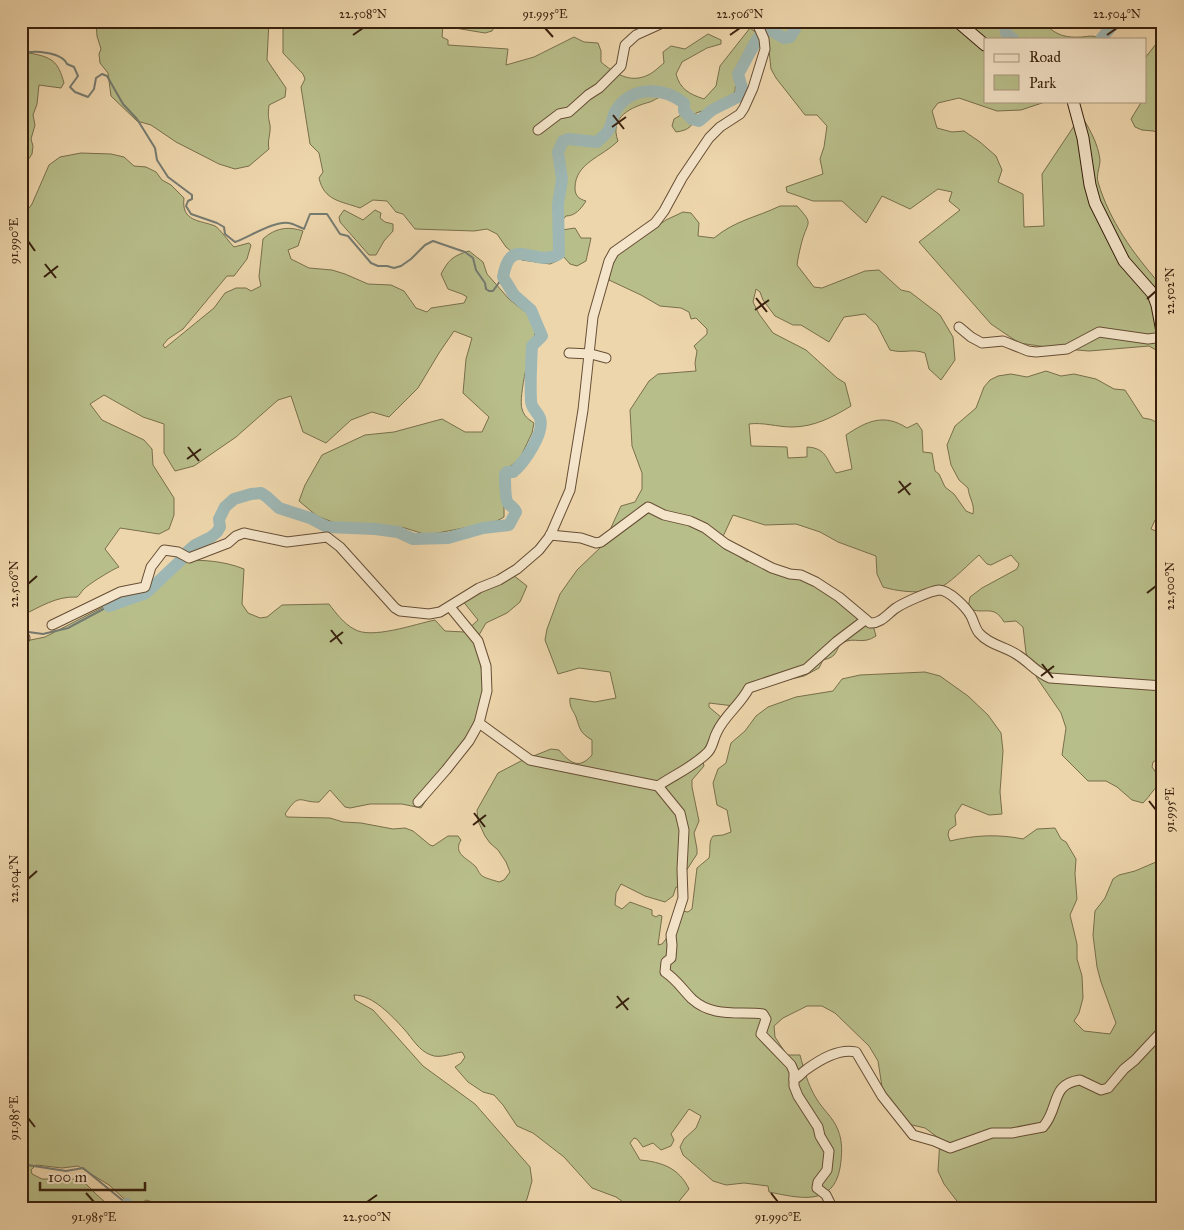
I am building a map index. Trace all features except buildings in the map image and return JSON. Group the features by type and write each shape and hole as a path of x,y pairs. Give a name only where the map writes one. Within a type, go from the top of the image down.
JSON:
{"street":[{"path":"538,130 559,114 569,112 588,95 600,88 621,66 625,45 636,35 667,21"},
{"path":"705,21 710,21"},
{"path":"957,21 984,44"},
{"path":"52,625 120,592 145,587 151,567 164,550 178,552 189,558 228,543 236,536 244,533 287,542 327,537 340,547 395,608 407,612 435,614 479,588 499,580 518,569 539,550 550,535 570,490 583,410 593,317 611,257 624,245 655,224 682,178 709,138 725,123 740,114 744,108 764,57 764,39 758,25"},
{"path":"959,327 977,341 988,343 1008,342 1028,352 1067,349 1099,332 1148,339 1163,337 1153,294 1124,262 1095,203 1090,185 1083,138 1073,102"},
{"path":"570,354 588,354 606,358"},
{"path":"550,535 581,538 596,543 601,542 648,508 664,515 690,521 705,528 726,544 772,568 790,574 801,575 816,582 839,597 865,620 874,623 906,602 939,590 945,591 966,609 979,634 1003,649 1018,654 1040,674 1050,678 1163,686"},
{"path":"418,802 446,770 479,723 486,691 486,666 478,641 450,606"},
{"path":"658,786 693,765 708,753 712,748 718,730 744,698 749,688 806,668 865,620"},
{"path":"479,723 530,760 658,786 680,814 684,830 683,898 671,935 671,958 666,962 665,972 682,986 693,999 708,1008 728,1014 763,1014 766,1019 761,1034 791,1066 794,1086 798,1096 818,1127 820,1136 828,1151 827,1170 818,1182 817,1188 826,1196 832,1209"},
{"path":"794,1079 805,1070 840,1051 850,1050 856,1052 882,1096 913,1135 950,1148 992,1133 1012,1134 1043,1127 1053,1110 1059,1089 1064,1085 1080,1080 1101,1090 1108,1088 1163,1030"}],"green space":[{"path":"96,21 269,21 267,60 286,88 285,97 269,105 269,149 249,166 235,169 219,164 176,142 151,125 137,121 111,96 108,73 100,63 99,54 101,49 97,36"},
{"path":"283,21 498,21 492,31 485,33 443,26 442,37 448,40 448,45 508,49 506,65 534,57 574,37 584,42 598,43 601,51 601,62 611,70 629,78 650,74 664,63 663,52 671,46 685,49 708,34 721,40 721,44 707,48 682,62 676,74 680,84 686,90 704,99 716,86 720,66 750,28 758,34 761,41 747,68 736,79 735,91 731,97 715,107 696,113 694,121 688,129 676,132 672,126 674,119 688,111 687,104 668,96 629,110 619,119 616,133 618,141 584,166 576,179 576,193 579,198 586,201 578,212 566,216 560,223 562,230 575,228 581,238 591,238 586,261 577,266 570,264 563,256 550,264 522,260 506,247 497,234 487,229 474,231 415,229 403,214 396,212 387,201 373,200 360,208 329,196 321,186 319,178 323,172 319,153 310,144 301,87 305,79 303,74 283,53"},
{"path":"766,21 950,21 984,51 984,102 1045,102 1021,110 997,111 959,98 938,103 932,111 937,128 952,132 964,131 996,156 1002,170 998,182 1023,194 1024,227 1044,226 1042,174 1076,123 1083,118 1098,149 1100,160 1097,177 1109,210 1131,248 1159,283 1163,284 1163,354 1149,346 1089,351 1019,343 991,324 919,242 960,210 949,201 952,192 938,189 910,209 882,196 866,223 842,201 813,201 787,192 786,187 823,174 820,159 827,126 817,115 805,115 771,69"},
{"path":"965,21 1043,21 1051,30 1060,35 1070,37 1094,36 1099,38 984,38"},
{"path":"1163,35 1163,140 1154,131 1135,127 1131,119 1141,102 1146,102 1146,57"},
{"path":"29,53 49,58 53,61 64,83 61,88 39,85 37,104 33,115 35,125 31,139 33,146 32,154 28,160 27,174 21,187 21,64"},
{"path":"81,153 111,154 124,157 134,166 146,167 156,172 162,180 171,185 184,198 185,212 189,216 215,226 234,247 249,243 251,245 247,259 234,276 227,276 183,329 168,339 163,345 165,348 214,308 225,293 236,288 246,288 251,291 261,286 259,277 263,239 277,230 287,228 303,231 298,246 288,250 291,259 309,268 332,270 368,284 391,285 404,291 416,308 427,312 431,308 464,303 467,297 448,289 441,274 452,259 469,251 483,262 487,274 509,299 529,315 536,331 526,370 521,403 524,414 534,423 532,433 519,460 509,467 500,480 504,517 495,522 427,535 405,528 335,523 317,516 299,501 305,485 322,455 365,435 394,432 442,419 465,432 482,432 489,417 463,393 466,359 472,338 454,331 418,388 389,417 372,412 351,420 326,443 303,432 291,396 278,400 236,437 194,466 175,471 164,453 164,424 143,417 104,395 90,404 102,420 144,440 152,449 153,465 174,498 174,515 169,529 159,534 120,528 105,549 119,567 89,585 77,597 55,600 21,616 21,219 32,204 49,165 60,157"},
{"path":"780,206 797,206 808,220 797,265 814,287 822,288 865,271 879,270 901,290 910,292 940,315 953,337 955,360 941,380 929,369 925,353 890,350 877,325 865,314 844,317 829,342 801,325 793,325 775,316 763,300 760,292 756,289 753,302 773,333 806,350 845,383 851,406 816,423 800,427 749,424 751,446 787,447 788,458 807,457 807,447 814,448 822,452 836,473 852,469 846,435 854,430 868,423 883,420 899,423 907,428 917,423 922,430 923,452 932,453 935,471 939,474 945,487 954,494 966,511 973,514 968,488 959,480 951,465 947,445 955,426 976,408 984,387 990,380 998,376 1011,374 1027,377 1046,371 1061,376 1074,374 1096,379 1114,389 1125,390 1143,418 1156,422 1160,430 1163,446 1163,488 1156,494 1157,498 1163,502 1163,519 1155,520 1151,529 1163,534 1163,762 1158,759 1153,762 1152,767 1157,774 1163,777 1163,781 1143,803 1132,800 1117,787 1106,781 1088,781 1062,755 1066,728 1061,713 1037,678 1026,653 1023,627 1016,621 1004,622 1000,616 992,611 979,611 968,608 970,597 982,588 1017,569 1019,564 1011,555 991,565 987,564 979,555 952,580 936,589 921,592 897,590 883,587 877,574 876,556 796,524 765,525 733,515 720,543 747,562 749,560 811,583 873,625 876,636 863,641 852,640 842,643 834,655 823,660 819,668 804,676 774,683 752,692 745,700 734,706 709,703 709,707 722,718 703,762 704,766 692,780 699,821 694,833 697,854 686,871 680,887 676,887 673,896 665,902 645,896 621,884 616,893 615,905 622,909 630,902 652,910 652,915 656,917 662,916 658,945 662,944 666,939 669,928 682,911 688,912 692,909 697,868 709,858 711,838 731,832 727,810 717,805 713,783 718,769 726,763 731,743 745,731 756,716 768,707 796,697 833,691 842,679 860,675 925,672 940,676 968,696 988,715 1001,733 1003,751 1000,792 1002,814 989,815 962,804 955,815 956,825 949,830 950,841 987,836 1023,839 1037,829 1055,828 1076,859 1077,899 1070,915 1077,944 1077,959 1082,976 1083,998 1079,1013 1074,1021 1084,1031 1110,1034 1116,1023 1097,967 1093,935 1095,911 1105,898 1113,879 1163,859 1163,1209 963,1209 944,1184 938,1171 940,1139 925,1128 912,1125 897,1111 882,1087 878,1061 869,1046 835,1013 822,1006 807,1006 783,1018 774,1026 775,1037 787,1055 800,1055 813,1093 836,1125 840,1135 842,1149 840,1168 836,1180 830,1189 813,1197 803,1197 769,1192 768,1186 744,1183 726,1185 713,1181 683,1155 680,1147 684,1139 696,1128 701,1116 689,1109 671,1134 674,1140 671,1146 661,1150 653,1143 643,1147 634,1138 630,1143 640,1160 656,1162 669,1167 680,1176 689,1189 676,1205 645,1209 629,1206 616,1197 592,1188 564,1157 533,1133 517,1126 494,1095 483,1092 468,1082 455,1067 465,1057 462,1052 438,1056 427,1053 419,1047 382,1007 368,998 354,995 355,1000 373,1010 423,1066 475,1104 530,1167 532,1181 527,1199 521,1209 176,1209 146,1200 137,1206 132,1206 109,1185 78,1166 62,1168 36,1165 31,1170 32,1174 42,1179 81,1179 113,1209 21,1209 21,642 45,637 107,605 142,597 183,560 229,564 244,569 242,604 248,613 260,618 267,617 282,605 329,604 350,627 362,632 371,633 435,620 445,631 465,632 478,620 462,600 513,575 527,586 520,602 507,613 486,623 479,635 477,644 484,691 473,729 421,808 402,804 370,804 350,808 345,807 330,790 319,802 297,800 285,814 287,817 330,818 343,822 361,823 393,829 405,828 413,831 433,846 448,836 458,836 461,840 459,852 475,866 481,875 499,882 504,880 510,872 498,850 485,836 478,821 477,810 498,773 521,761 551,749 559,750 575,763 583,762 592,755 592,740 581,730 571,706 570,698 595,702 616,698 610,672 579,668 558,674 545,640 547,629 560,594 577,570 603,545 621,506 635,502 642,489 642,473 632,446 630,410 649,381 658,374 696,371 697,351 694,346 707,334 707,329 696,318 691,319 689,312 681,308 660,306 609,280 612,262 618,253 666,220 683,212 691,213 699,223 698,236 714,238 738,223"},
{"path":"344,210 363,220 375,210 381,213 380,218 385,222 393,224 393,231 384,241 376,255 369,255 340,222 339,217"}],"waterway":[{"path":"109,606 146,593 195,545 217,532 220,527 219,519 225,507 234,499 251,494 261,493 279,508 310,518 327,527 398,532 413,539 448,538 483,528 509,525 516,512 507,501 505,474 513,472 523,462 537,439 541,424 540,418 531,403 531,380 532,346 542,336 531,310 514,295 503,277 507,264 512,257 518,254 541,258 559,254 558,204 562,179 558,152 563,141 568,139 597,142 608,131 615,112 621,103 629,97 647,91 675,97 684,103 684,111 692,119 699,121 712,110 740,96 742,88 738,74 763,32 767,28 784,38 790,37 795,29 796,21"},
{"path":"1004,21 1006,33 1012,38"},
{"path":"1102,38 1116,21"},
{"path":"21,55 39,52 53,54 64,60 67,64 74,67 78,76 70,87 75,92 88,97 94,89 96,78 102,74 107,76 123,104 137,119 155,148 157,160 168,177 192,195 192,199 188,201 186,206 191,214 224,227 225,234 235,242 277,224 291,223 304,229 310,214 327,214 340,234 348,236 371,263 378,266 394,268 401,266 425,245 433,241 465,252 473,258 476,270 489,291 493,291 503,277"},
{"path":"21,631 43,634 68,628 109,606"},
{"path":"21,1164 66,1171 83,1168 127,1204"},
{"path":"127,1204 134,1209"}]}
